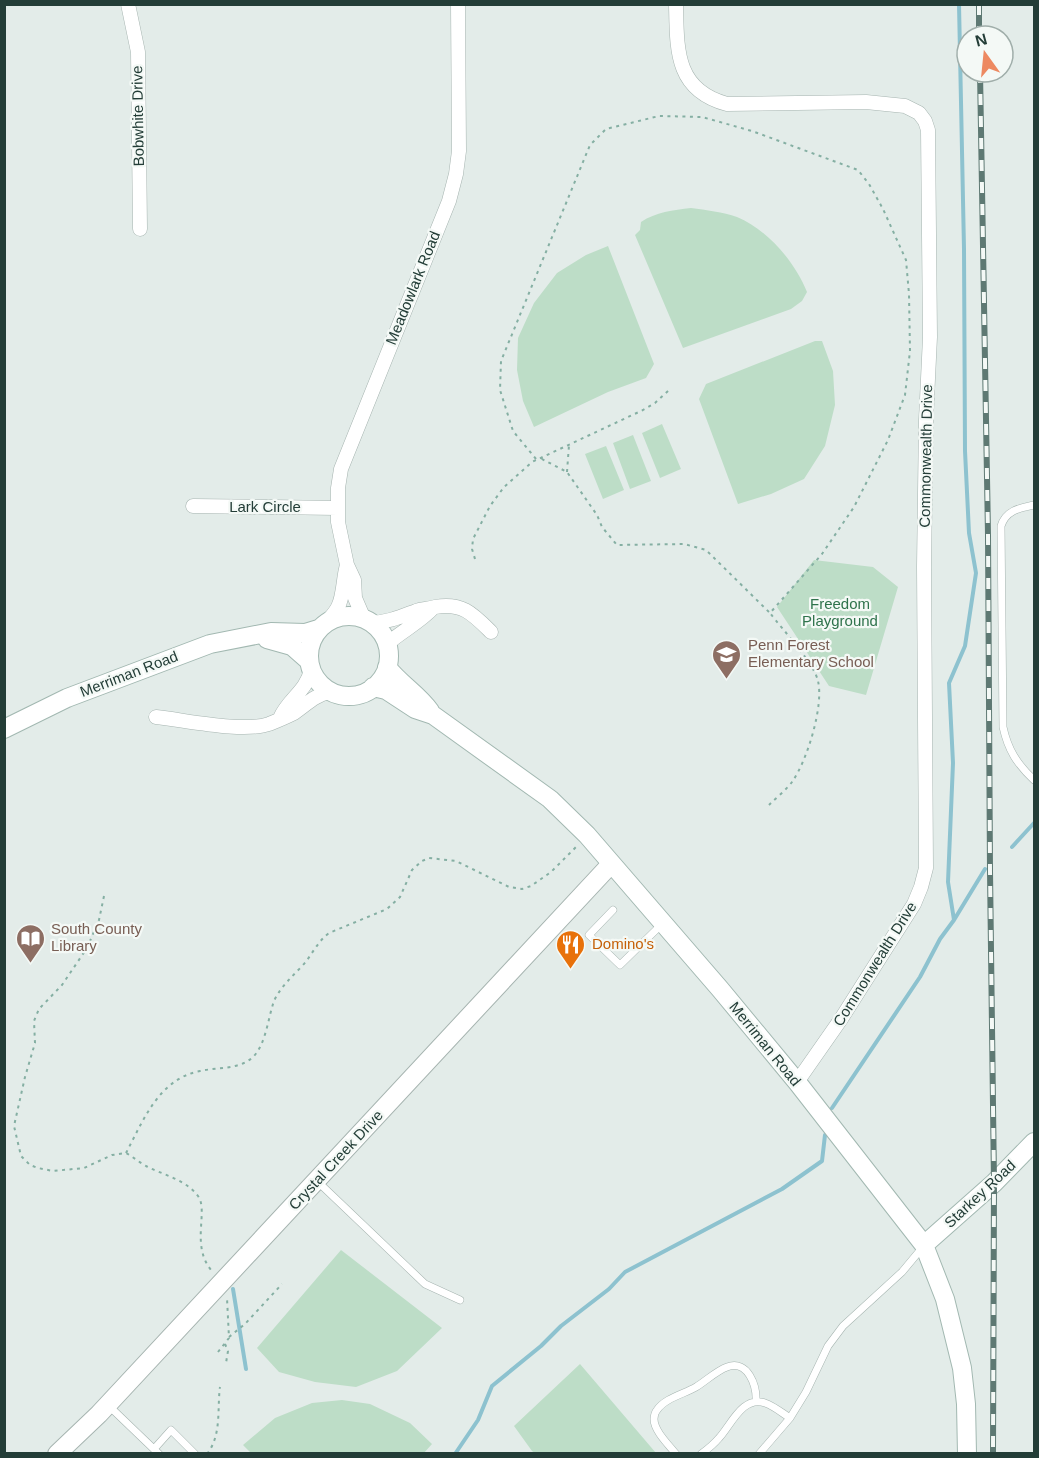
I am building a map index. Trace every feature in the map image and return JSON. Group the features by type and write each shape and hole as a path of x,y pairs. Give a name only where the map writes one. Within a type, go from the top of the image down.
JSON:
{"main road":[{"path":"344,616 368,621 378,628 387,644 389,655 382,678 373,687 352,696 330,692 322,686 310,665 310,644 322,626 344,616"},
{"name":"Merriman Road","path":"4,729 67,698 191,651 227,640 260,636 271,632 305,633 322,626"},
{"name":"Merriman Road","path":"260,636 292,646 310,665"},
{"name":"Merriman Road","path":"387,667 398,681 422,700 433,715"},
{"name":"Merriman Road","path":"373,687 386,690 415,709 433,715 550,799 587,835 796,1082 924,1245 945,1299 960,1358 966,1404 967,1454"},
{"name":"Crystal Creek Drive","path":"57,1454 107,1405 611,864"},
{"name":"Starkey Road","path":"924,1245 994,1183 1035,1142"}],"street":[{"name":"Bobwhite Drive","path":"128,4 138,52 140,229"},
{"name":"Meadowlark Road","path":"368,621 357,605 354,580 347,565 337,508 338,488 341,469 449,201 456,174 459,151 458,4"},
{"name":"Commonwealth Drive","path":"676,4 680,61 684,73 696,89 712,100 727,104 866,102 905,106 919,113 928,130 930,337 926,420 924,567 926,868 914,904 841,1019 796,1082"},
{"name":"Lark Circle","path":"193,506 337,508"},
{"name":"Meadowlark Road","path":"322,626 337,609 347,565"},
{"path":"368,621 394,620 418,610 447,605 461,608 475,616 491,632"},
{"path":"387,644 403,630 423,619 433,608"},
{"path":"280,718 285,706 308,681 310,665"},
{"path":"156,717 241,727 269,724 292,714 314,697 330,692"}],"lane":[{"path":"1035,505 1015,509 1008,514 1001,526 1003,727 1012,756 1035,780"},
{"path":"613,910 589,935 620,965 663,923"},
{"path":"317,1181 425,1284 460,1300"},
{"path":"759,1454 790,1418 806,1392 828,1346 843,1326 902,1272 924,1245"},
{"path":"676,1454 655,1424 654,1417 657,1410 670,1400 725,1367 733,1365 748,1372 753,1381 756,1402"},
{"path":"701,1454 720,1438 744,1407 756,1402 767,1404 790,1418"},
{"path":"107,1405 156,1451 171,1430 195,1454"}],"path":[{"path":"769,805 792,782 808,750 819,695 819,681 814,670 770,613 706,550 684,544 616,545 567,472 538,459 513,431 500,390 501,361 590,145 606,129 659,116 702,117 752,131 858,170 883,209 906,260 910,351 905,395 888,440 854,507 822,554 770,613"},
{"path":"475,559 472,549 473,538 490,506 504,487 538,459 649,407 669,390"},
{"path":"567,472 569,444"},
{"path":"126,1153 154,1102 170,1084 199,1071 240,1065 254,1056 260,1047 275,999 321,939 329,933 387,909 404,891 412,870 422,861 436,858 456,861 509,887 522,889 531,886 551,872 587,835"},
{"path":"104,896 99,920 87,948 62,985 39,1009 34,1021 36,1036 14,1126 21,1156 30,1165 54,1171 84,1168 112,1155 126,1153 146,1166 183,1182 199,1197 200,1238 204,1258 227,1289 229,1338"},
{"path":"218,1352 282,1284"},
{"path":"225,1344 228,1351 226,1363"},
{"path":"207,1454 212,1448 216,1434 220,1387"}],"green space":[{"path":"691,208 737,217 770,239 788,259 802,281 807,292 802,301 791,309 683,348 635,235 640,230 641,222 653,216"},
{"path":"608,246 654,364 646,378 608,392 534,427 523,401 517,370 518,338 534,303 557,273 586,255"},
{"path":"815,341 822,341 833,371 835,405 825,446 804,479 771,494 738,504 699,399 706,384"},
{"path":"662,424 681,469 660,478 642,433"},
{"path":"633,435 651,481 630,489 613,443"},
{"path":"606,446 624,490 603,499 585,454"},
{"name":"Freedom Playground","path":"814,560 873,567 898,587 866,695 829,686 777,607"},
{"path":"341,1250 442,1328 397,1371 356,1387 315,1382 279,1372 257,1348"},
{"path":"580,1364 656,1453 536,1454 532,1451 514,1426"},
{"path":"342,1400 370,1404 410,1423 432,1444 423,1454 252,1454 243,1445 275,1418 312,1403"}],"waterway":[{"path":"954,920 948,882 953,763 949,683 965,646 976,573 969,533 965,451 959,4"},
{"path":"1012,847 1034,823"},
{"path":"832,1108 920,977 940,939 985,869"},
{"path":"455,1454 478,1420 492,1386 541,1346 561,1326 609,1289 625,1272 782,1189 822,1161 825,1135"},
{"path":"233,1289 246,1369"}],"railway":[{"path":"979,4 979,24"},
{"path":"980,84 988,535 994,1183 993,1454"}],"place":[{"name":"Penn Forest Elementary School","path":"727,680"},
{"name":"South County Library","path":"30,964"},
{"name":"Domino's","path":"571,970"}]}
